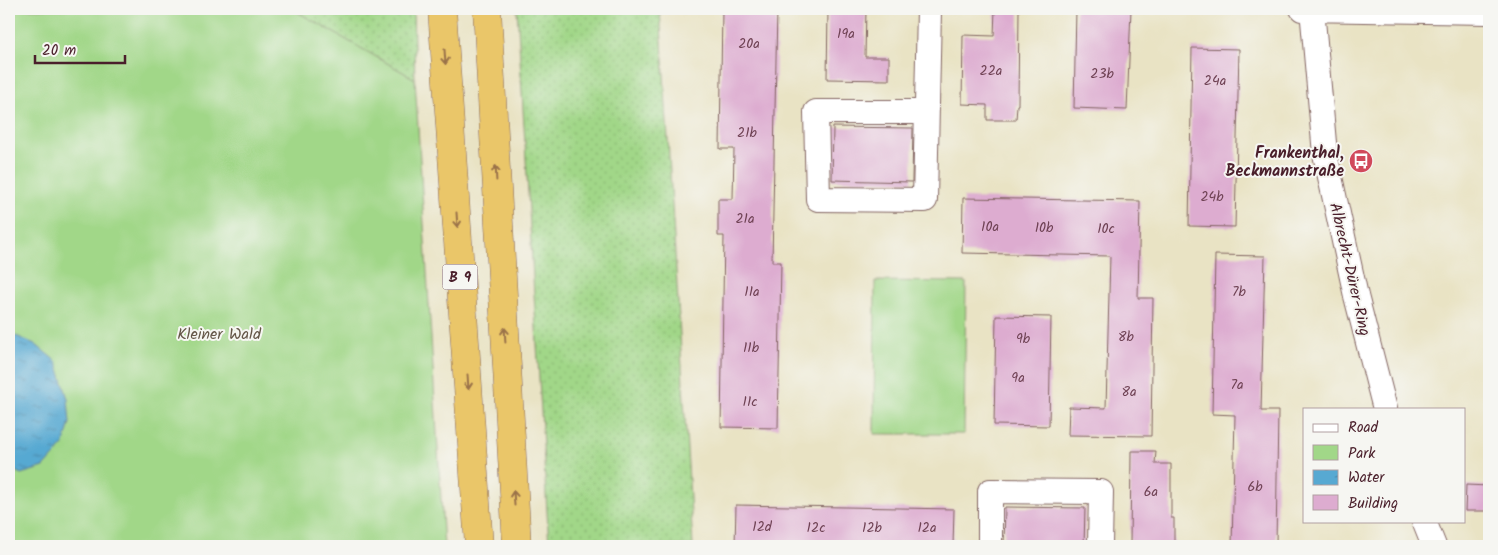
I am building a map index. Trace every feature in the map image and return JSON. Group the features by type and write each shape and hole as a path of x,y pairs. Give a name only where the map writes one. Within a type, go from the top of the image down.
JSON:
{"highway":[{"name":"B 9","path":"442,9 478,546"},
{"name":"B 9","path":"487,9 517,546"}],"street":[{"path":"926,112 816,112 818,199 925,200 929,9"},
{"path":"1309,9 1489,12"},
{"name":"Albrecht-Dürer-Ring","path":"1309,9 1325,154 1356,296 1385,408"},
{"path":"990,546 990,491 1101,492 1100,546"},
{"path":"1424,522 1434,546"}],"green space":[{"name":"Kleiner Wald","path":"9,9 292,9 415,79 444,546 9,546"},
{"path":"292,9 413,9 415,79"},
{"path":"517,9 660,9 693,546 549,546"},
{"path":"875,281 966,282 964,434 874,434"}],"water":[{"path":"9,333 35,344 57,362 68,399 70,423 63,446 44,467 21,474 9,468"}],"building":[{"path":"722,9 777,9 772,262 781,262 778,428 721,427 724,236 718,236 718,199 733,199 734,149 720,149"},
{"path":"828,9 866,9 865,57 889,57 889,80 827,79"},
{"path":"995,9 1019,9 1018,105 1016,120 987,120 987,105 962,104 963,35 994,36"},
{"path":"1076,9 1131,9 1127,110 1074,108"},
{"path":"1192,48 1239,49 1235,227 1189,226"},
{"path":"833,127 913,128 912,182 832,180"},
{"path":"963,198 1140,201 1138,298 1153,298 1151,436 1068,435 1069,407 1106,408 1110,256 962,253"},
{"path":"1215,255 1265,256 1261,411 1278,411 1276,546 1232,546 1235,415 1212,414"},
{"path":"996,316 1051,317 1049,426 994,425"},
{"path":"1131,451 1156,451 1155,464 1171,464 1171,518 1174,518 1174,546 1130,546"},
{"path":"1466,485 1489,486 1489,511 1466,511"},
{"path":"736,505 954,509 953,546 735,546"},
{"path":"1005,507 1085,508 1084,546 1004,546"}],"place":[{"name":"Frankenthal, Beckmannstraße","path":"1361,161"}]}
